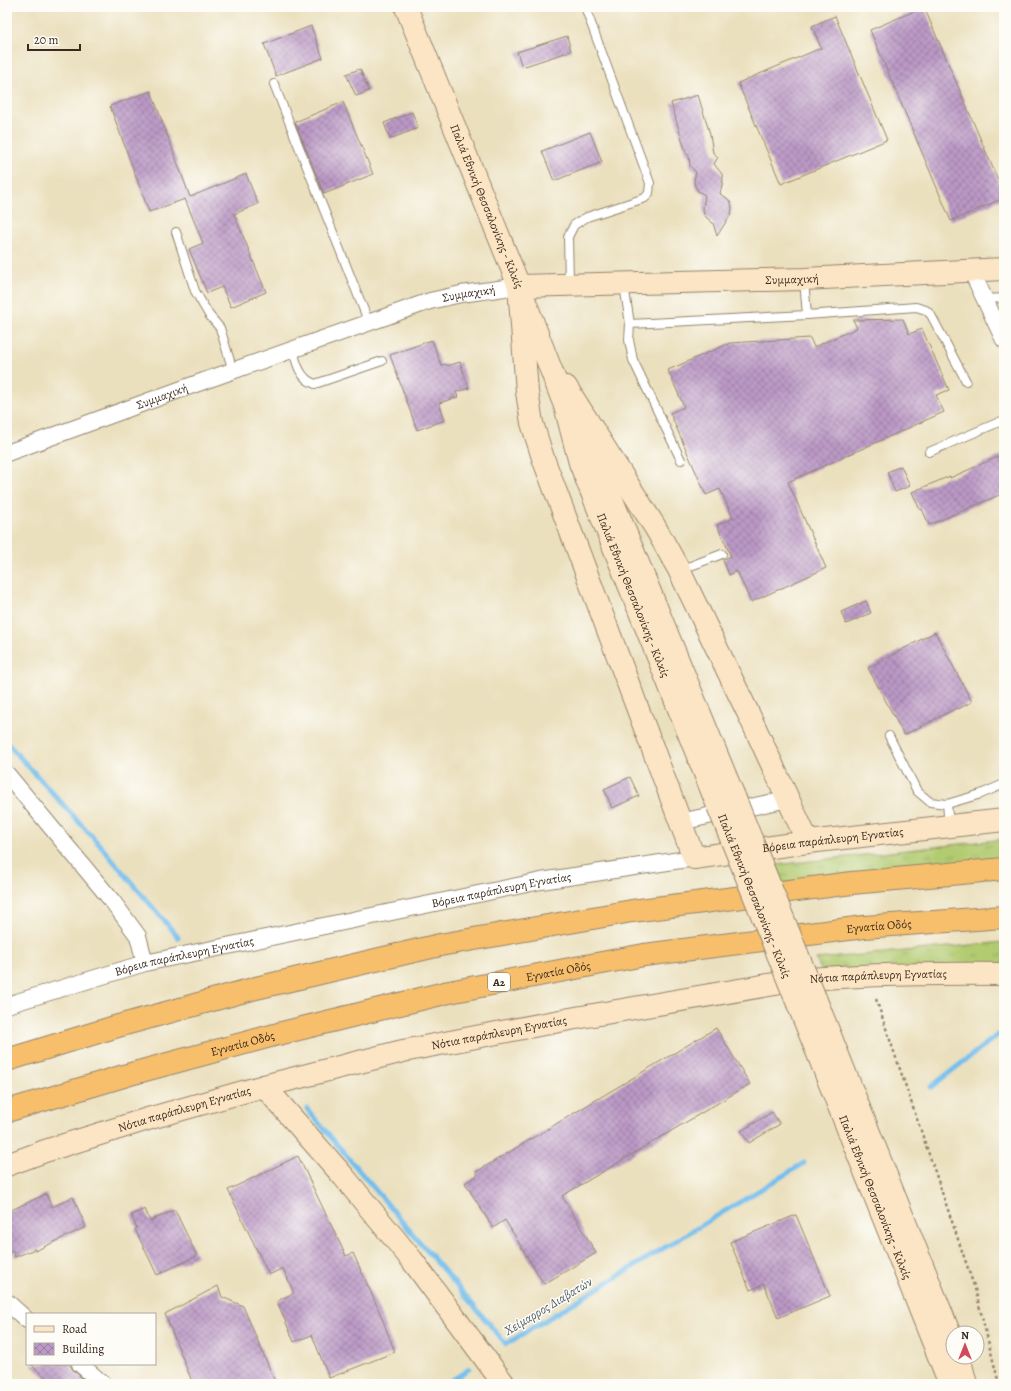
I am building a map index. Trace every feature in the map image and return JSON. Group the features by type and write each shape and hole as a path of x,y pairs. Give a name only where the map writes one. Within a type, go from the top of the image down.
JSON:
{"highway":[{"path":"7,1060 118,1026 256,988 440,946 632,911 852,883 1004,869"},
{"name":"Εγνατία Οδός","path":"7,1111 126,1075 278,1034 449,992 644,955 864,927 1004,917"}],"street":[{"name":"Παλιά Εθνική Θεσσαλονίκης - Κιλκίς","path":"406,7 519,286 564,406 580,463 726,802 807,1001 946,1325"},
{"name":"Συμμαχική","path":"7,453 292,349 430,301 460,294 519,286 804,279 1004,269"},
{"path":"971,270 1004,340"},
{"path":"519,286 527,392 532,423 543,458 694,858"},
{"path":"543,349 655,527 679,570 747,710 808,842"},
{"path":"7,774 113,902 138,936 144,963"},
{"path":"680,822 788,799"},
{"name":"Βόρεια παράπλευρη Εγνατίας","path":"7,1005 144,963 541,881 808,842 1004,820"},
{"name":"Νότια παράπλευρη Εγνατίας","path":"7,1165 45,1151 151,1118 264,1086 403,1051 570,1019 798,980 874,975 1004,974"},
{"name":"Παλιά Εθνική Θεσσαλονίκης - Κιλκίς","path":"807,1001 950,1384"},
{"path":"264,1086 344,1178 412,1260 504,1384"},
{"path":"7,1302 26,1319"},
{"path":"81,1365 103,1384"},
{"path":"961,1365 966,1384"}],"lane":[{"path":"569,284 568,237 574,226 587,217 645,198 649,193 650,183 585,7"},
{"path":"274,84 369,323"},
{"path":"176,232 195,290 209,315 220,328 233,370"},
{"path":"804,279 807,315"},
{"path":"624,284 630,324 628,340 633,360 681,460"},
{"path":"985,299 1004,298"},
{"path":"630,324 807,315 909,307 926,310 931,315 966,381"},
{"path":"292,349 296,365 307,381 315,384 382,361"},
{"path":"929,452 1004,420"},
{"path":"679,570 722,554"},
{"path":"889,736 918,792 930,802 946,804 981,794 1004,784"},
{"path":"946,804 949,827"}],"path":[{"path":"876,999 975,1289 1000,1384"}],"green space":[{"path":"1004,839 1004,862 782,883 776,865"},
{"path":"1004,942 1004,964 823,974 816,959"}],"building":[{"path":"924,7 1004,194 1004,198 951,221 870,30"},
{"path":"835,16 887,140 781,184 738,83 821,48 812,26"},
{"path":"311,26 323,58 276,76 264,44"},
{"path":"567,36 571,51 522,67 517,52"},
{"path":"360,69 369,91 356,96 346,74"},
{"path":"151,91 190,197 246,174 258,204 234,214 266,292 231,307 222,287 207,293 189,249 203,243 185,199 149,212 110,106"},
{"path":"698,95 710,134 713,153 718,157 714,164 722,174 723,180 720,194 727,198 731,203 732,208 731,214 717,236 713,223 704,215 703,209 705,195 698,191 695,186 694,181 696,172 690,166 689,156 686,153 671,103"},
{"path":"343,102 373,174 324,194 295,122"},
{"path":"412,112 418,128 390,139 384,123"},
{"path":"590,132 602,162 554,181 542,151"},
{"path":"903,319 909,334 922,329 949,390 936,395 944,412 788,482 826,568 751,602 737,571 729,575 723,560 731,556 717,525 733,518 720,489 706,495 670,413 684,407 668,370 730,343 810,338 814,347 857,328 853,320"},
{"path":"432,340 441,365 446,364 447,366 460,362 469,388 456,392 458,397 439,403 445,420 417,430 390,355"},
{"path":"1004,454 1004,493 929,525 912,492 950,476 950,478"},
{"path":"901,466 910,486 895,492 887,472"},
{"path":"866,601 871,613 846,624 841,612"},
{"path":"935,632 972,702 904,735 868,668"},
{"path":"630,777 639,796 612,808 604,789"},
{"path":"716,1028 750,1084 562,1196 596,1253 544,1284 505,1220 493,1228 465,1183 478,1175 476,1172"},
{"path":"772,1112 780,1124 749,1143 741,1131"},
{"path":"298,1156 346,1256 353,1253 378,1308 395,1352 329,1378 312,1335 294,1342 277,1301 294,1293 283,1268 269,1275 228,1190"},
{"path":"46,1194 52,1207 73,1197 86,1227 35,1251 35,1249 15,1257 13,1251 7,1254 7,1212"},
{"path":"145,1209 150,1221 175,1210 197,1256 157,1275 135,1229 137,1228 131,1215"},
{"path":"796,1215 830,1296 778,1318 764,1284 750,1290 730,1242"},
{"path":"218,1286 222,1297 243,1306 276,1384 193,1384 165,1314"},
{"path":"32,1365 70,1365 74,1371 89,1384 52,1384"}],"waterway":[{"path":"7,743 98,843 178,937"},
{"path":"931,1087 1004,1030"},
{"name":"Χείμαρρος Διαβατών","path":"307,1109 506,1344 804,1163"},
{"name":"Χείμαρρος Διαβατών","path":"446,1384 469,1369"}]}
